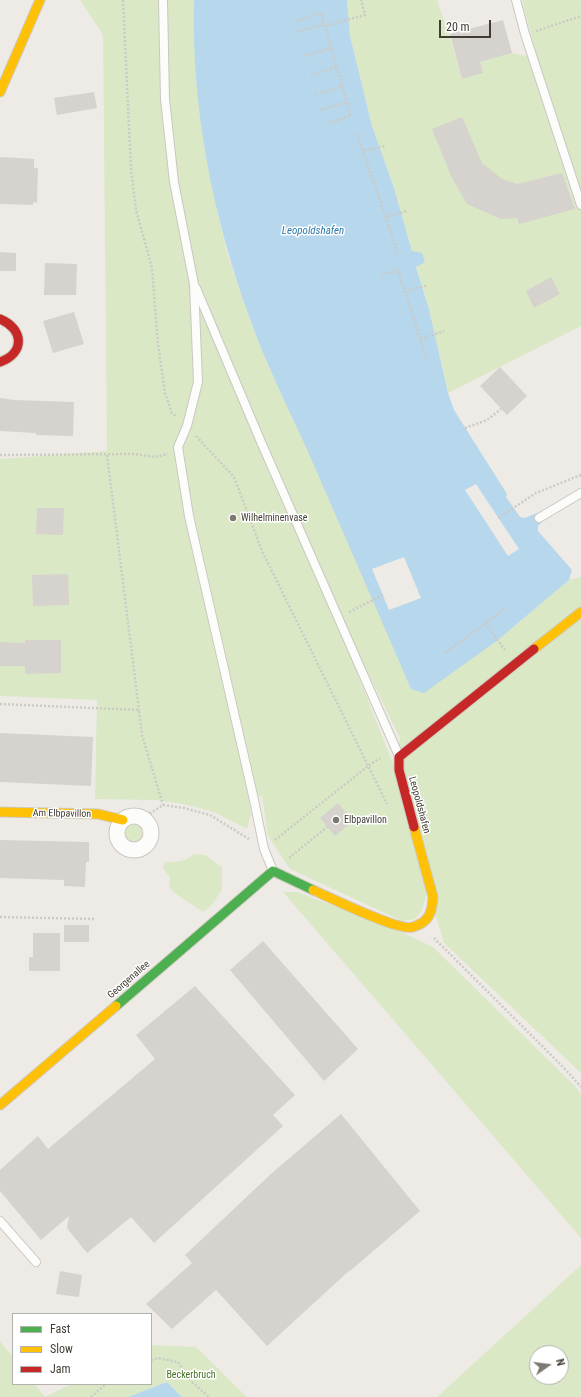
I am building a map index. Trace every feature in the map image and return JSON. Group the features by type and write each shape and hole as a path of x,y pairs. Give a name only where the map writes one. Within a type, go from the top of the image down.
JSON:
{"street":[{"path":"0,92 40,0"},
{"path":"0,318 12,324 16,330 18,338 18,345 15,352 10,358 0,362"},
{"path":"399,757 581,612"},
{"name":"Leopoldshafen","path":"399,757 399,770 432,897 432,909 428,919 421,924"},
{"name":"Am Elbpavillon","path":"0,812 98,814 123,820 132,816 143,818"},
{"path":"123,820 119,824 117,836 118,841 126,849 132,851 143,848 148,844 150,839 150,827 143,818"},
{"path":"273,871 364,913 400,926 412,928 421,924"},
{"name":"Georgenallee","path":"0,1105 273,871"}],"lane":[{"path":"164,0 166,107 174,182 194,284 198,382 187,426 178,447 189,516 264,849 273,871"},
{"path":"516,0 524,34 581,206"},
{"path":"194,284 261,442 399,757"},
{"path":"539,518 581,493"},
{"path":"0,1221 36,1262"}],"path":[{"path":"123,0 131,161 136,210 152,268 158,344 165,393 172,413 187,426 234,477 262,551 389,808"},
{"path":"298,32 365,15 361,0"},
{"path":"295,21 321,13 352,116 325,124"},
{"path":"524,34 581,16"},
{"path":"304,56 331,48"},
{"path":"311,75 337,67"},
{"path":"316,94 342,86"},
{"path":"320,110 347,102"},
{"path":"356,133 398,254"},
{"path":"363,151 385,146"},
{"path":"386,217 407,211"},
{"path":"381,275 398,270 427,360"},
{"path":"406,292 428,285"},
{"path":"420,339 444,331"},
{"path":"465,428 486,420 501,409"},
{"path":"0,455 134,454 155,457 170,453 178,447"},
{"path":"107,455 142,735 163,805"},
{"path":"498,518 536,493 581,475"},
{"path":"338,617 383,596"},
{"path":"445,653 506,608"},
{"path":"485,623 498,640"},
{"path":"0,704 139,710"},
{"path":"143,818 163,805 184,808 210,815 264,849 368,766"},
{"path":"273,871 327,827"},
{"path":"0,916 94,919"},
{"path":"421,924 450,955 566,1070 581,1087"},
{"path":"152,1360 158,1358 178,1362 192,1382 209,1397"},
{"path":"91,1397 105,1385"}],"green space":[{"path":"80,0 194,0 197,80 204,146 218,215 228,256 250,320 268,365 294,421 498,640 569,580 581,577 581,1073 444,943 428,891 422,910 415,919 402,921 290,869 268,836 262,796 249,800 251,815 247,829 214,812 183,804 155,800 95,799 97,700 0,696 0,459 107,451 103,35","holes":["265,465 400,738 395,769 335,617"]},
{"path":"347,0 437,0 462,79 480,62 512,53 537,58 522,0 581,0 581,326 448,393 429,309 394,188 372,126 350,36"},
{"path":"128,822 137,823 141,827 143,842 137,846 130,843 126,837 126,826"},
{"path":"194,854 205,855 222,867 222,890 210,907 203,912 176,894 169,887 170,878 163,868 165,862 181,861"},
{"path":"283,892 298,892 401,932 433,947 575,1086 581,1094 581,1238"},
{"path":"581,1265 581,1397 437,1397"},
{"path":"0,1341 12,1356 12,1385 36,1385 45,1397 0,1397"},
{"name":"Beckerbruch","path":"152,1345 196,1347 247,1397 182,1397 167,1382 128,1397 45,1397 69,1385 152,1385"}],"water":[{"name":"Leopoldshafen","path":"194,0 347,0 350,36 372,126 394,188 412,251 422,253 425,262 416,267 429,309 448,393 454,410 507,494 506,497 520,517 525,518 537,513 542,522 538,526 538,531 572,570 569,580 498,640 424,693 411,689 309,454 263,353 237,281 225,242 207,162 196,81"},
{"path":"167,1382 182,1397 128,1397"}],"pier":[{"path":"476,484 519,549 508,556 465,490"},
{"path":"404,557 421,598 389,610 372,569"}],"building":[{"path":"503,20 512,53 480,62 483,73 462,79 450,34"},
{"path":"94,92 97,108 57,115 54,98"},
{"path":"462,117 482,163 502,179 517,184 562,173 575,209 519,224 517,218 501,219 467,204 452,178 432,129"},
{"path":"0,157 34,159 34,168 38,168 37,203 33,202 33,205 0,204"},
{"path":"0,252 16,253 16,271 0,271"},
{"path":"45,263 77,264 76,295 44,295"},
{"path":"551,277 560,294 534,308 526,291"},
{"path":"74,312 84,344 53,353 43,321"},
{"path":"500,367 527,396 507,415 480,386"},
{"path":"0,398 14,400 74,402 73,436 36,435 36,433 0,431"},
{"path":"37,508 64,508 63,535 36,534"},
{"path":"68,574 69,605 33,606 32,575"},
{"path":"25,640 61,640 61,673 25,674 25,666 0,666 0,642 25,643"},
{"path":"0,733 93,737 91,786 0,782"},
{"name":"Elbpavillon","path":"338,803 353,821 335,836 320,818"},
{"path":"0,840 89,842 89,862 86,862 85,887 64,886 64,880 0,878"},
{"path":"64,925 89,925 89,942 64,942"},
{"path":"33,933 60,933 60,971 29,971 29,957 33,957"},
{"path":"263,941 358,1049 324,1081 230,970"},
{"path":"195,986 295,1095 273,1115 283,1126 154,1243 131,1217 87,1253 67,1228 69,1216 41,1240 0,1191 0,1170 38,1136 48,1149 155,1059 136,1035"},
{"path":"341,1114 420,1211 350,1270 267,1346 216,1290 172,1329 146,1304 192,1263 185,1255 272,1173"},
{"path":"60,1271 82,1275 79,1297 56,1294"}],"traffic: fast":[{"path":"116,1006 273,871 313,890"}],"traffic: slow":[{"path":"0,92 40,0"},
{"path":"534,649 581,612"},
{"path":"0,812 98,814 123,820"},
{"path":"313,890 364,913 394,924 413,927 423,922 429,916 432,908 433,897 414,827"},
{"path":"0,1105 116,1006"}],"traffic: jam":[{"path":"0,319 8,323 14,329 18,341 14,353 0,362"},
{"path":"414,827 399,770 399,757 534,649"}],"place":[{"name":"Wilhelminenvase","path":"233,518"},
{"name":"Elbpavillon","path":"336,820"}]}
